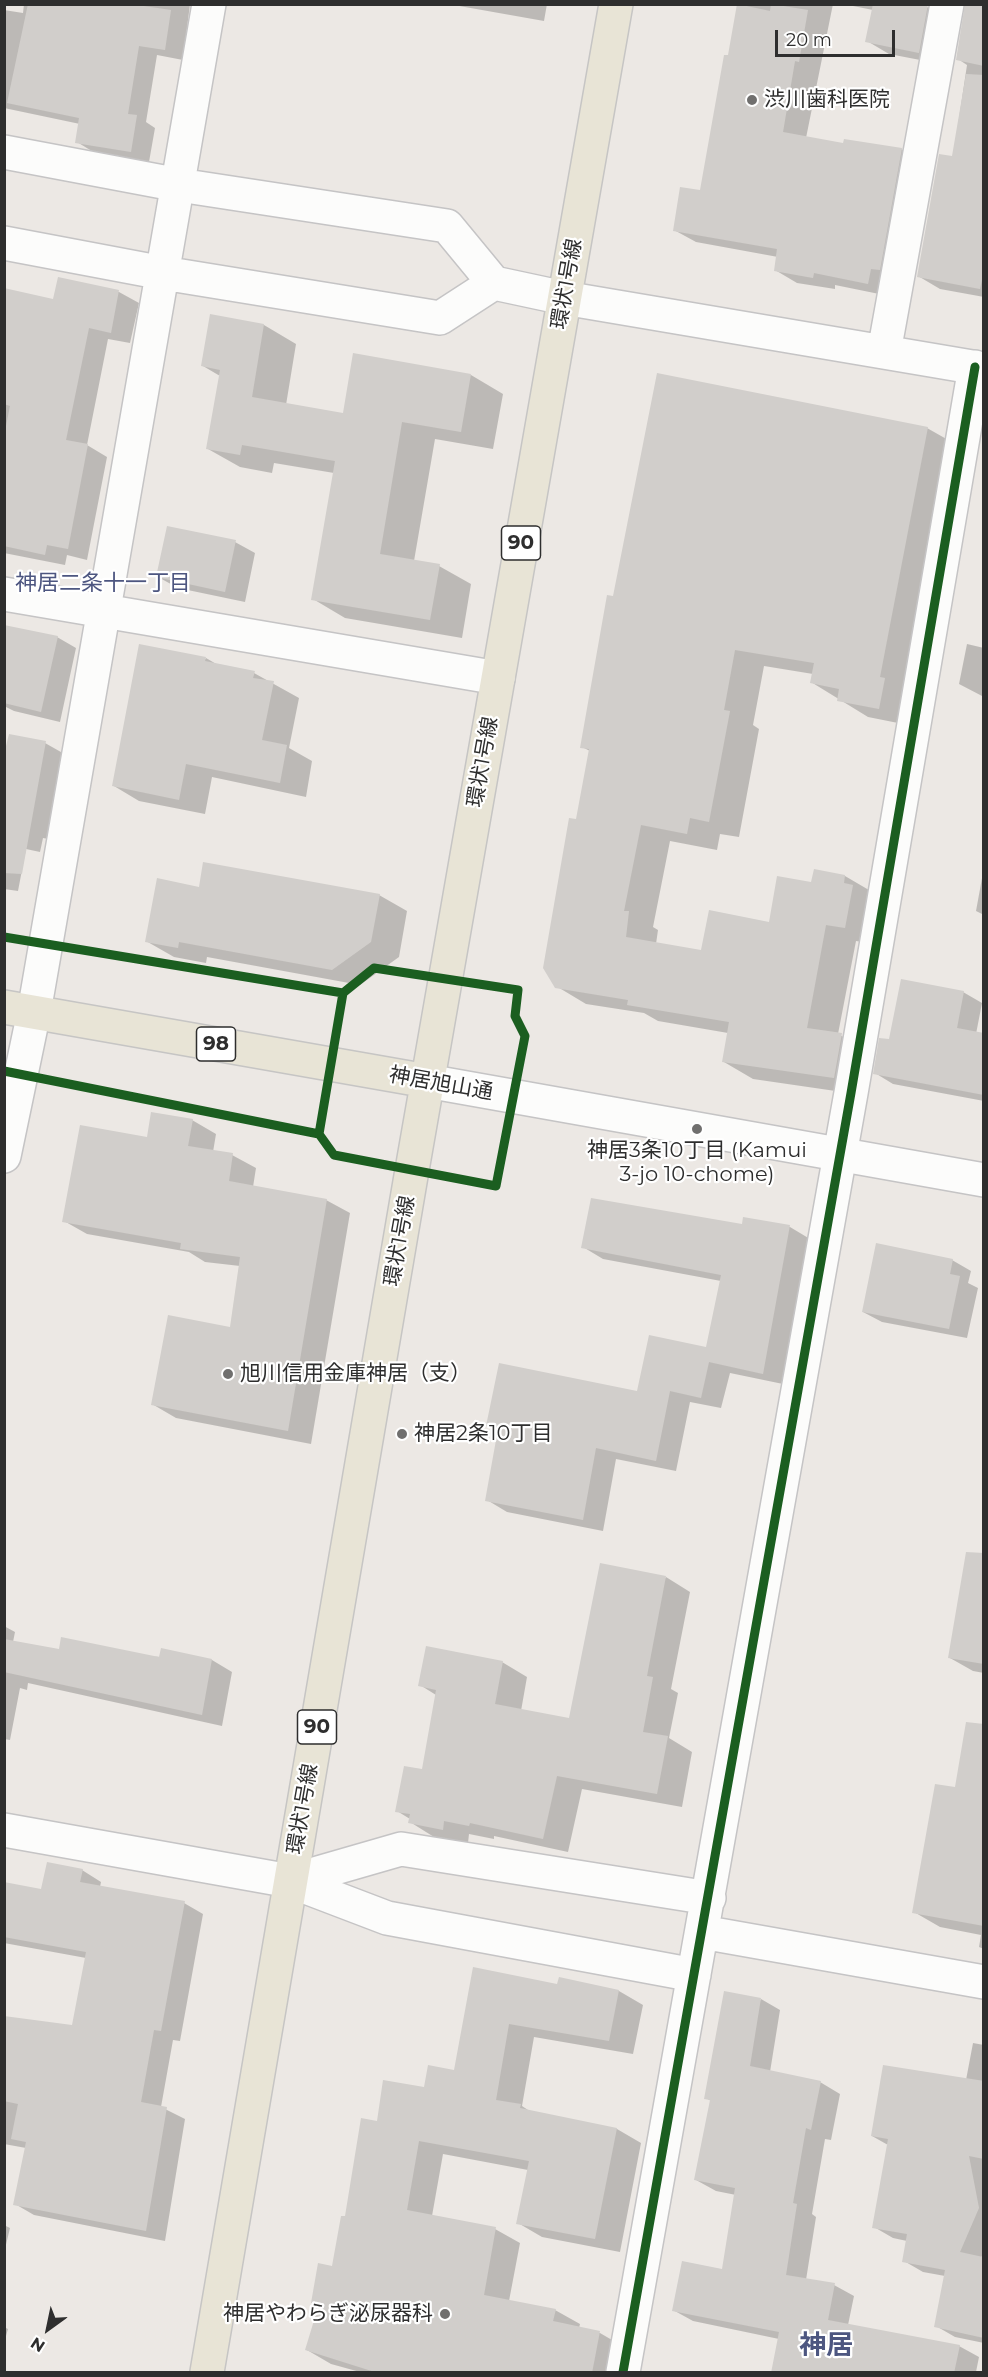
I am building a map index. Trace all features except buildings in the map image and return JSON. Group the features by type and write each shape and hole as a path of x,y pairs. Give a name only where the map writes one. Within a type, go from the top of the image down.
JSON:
{"main road":[{"name":"環状1号線","path":"207,2373 427,1081 616,4"},
{"name":"神居旭山通","path":"19,1010 427,1081"}],"street":[{"path":"4,1156 19,1010 104,612 209,4"},
{"path":"884,352 947,4"},
{"path":"4,152 179,185 447,226 494,284 564,298 979,368 709,1898 622,2373"},
{"path":"4,243 163,273 440,318 494,284"},
{"path":"4,594 498,678"},
{"name":"神居旭山通","path":"427,1081 984,1180"},
{"path":"4,1830 290,1881 387,1918 694,1975"},
{"path":"290,1881 401,1849 709,1898"},
{"path":"702,1932 984,1982"}],"cycle path":[{"path":"623,2372 851,1093 975,367"},
{"path":"4,937 343,993"},
{"path":"4,1071 319,1134 334,1155 496,1186 525,1036 515,1016 518,990 374,968 343,993 319,1134"}],"place":[{"name":"渋川歯科医院","path":"752,100"},
{"name":"神居3条10丁目 (Kamui 3-jo 10-chome)","path":"697,1129"},
{"name":"旭川信用金庫神居（支）","path":"228,1374"},
{"name":"神居2条10丁目","path":"402,1434"},
{"name":"神居やわらぎ泌尿器科","path":"445,2314"}],"district":[{"name":"神居二条十一丁目","path":"103,584"},
{"name":"神居","path":"826,2346"}]}
